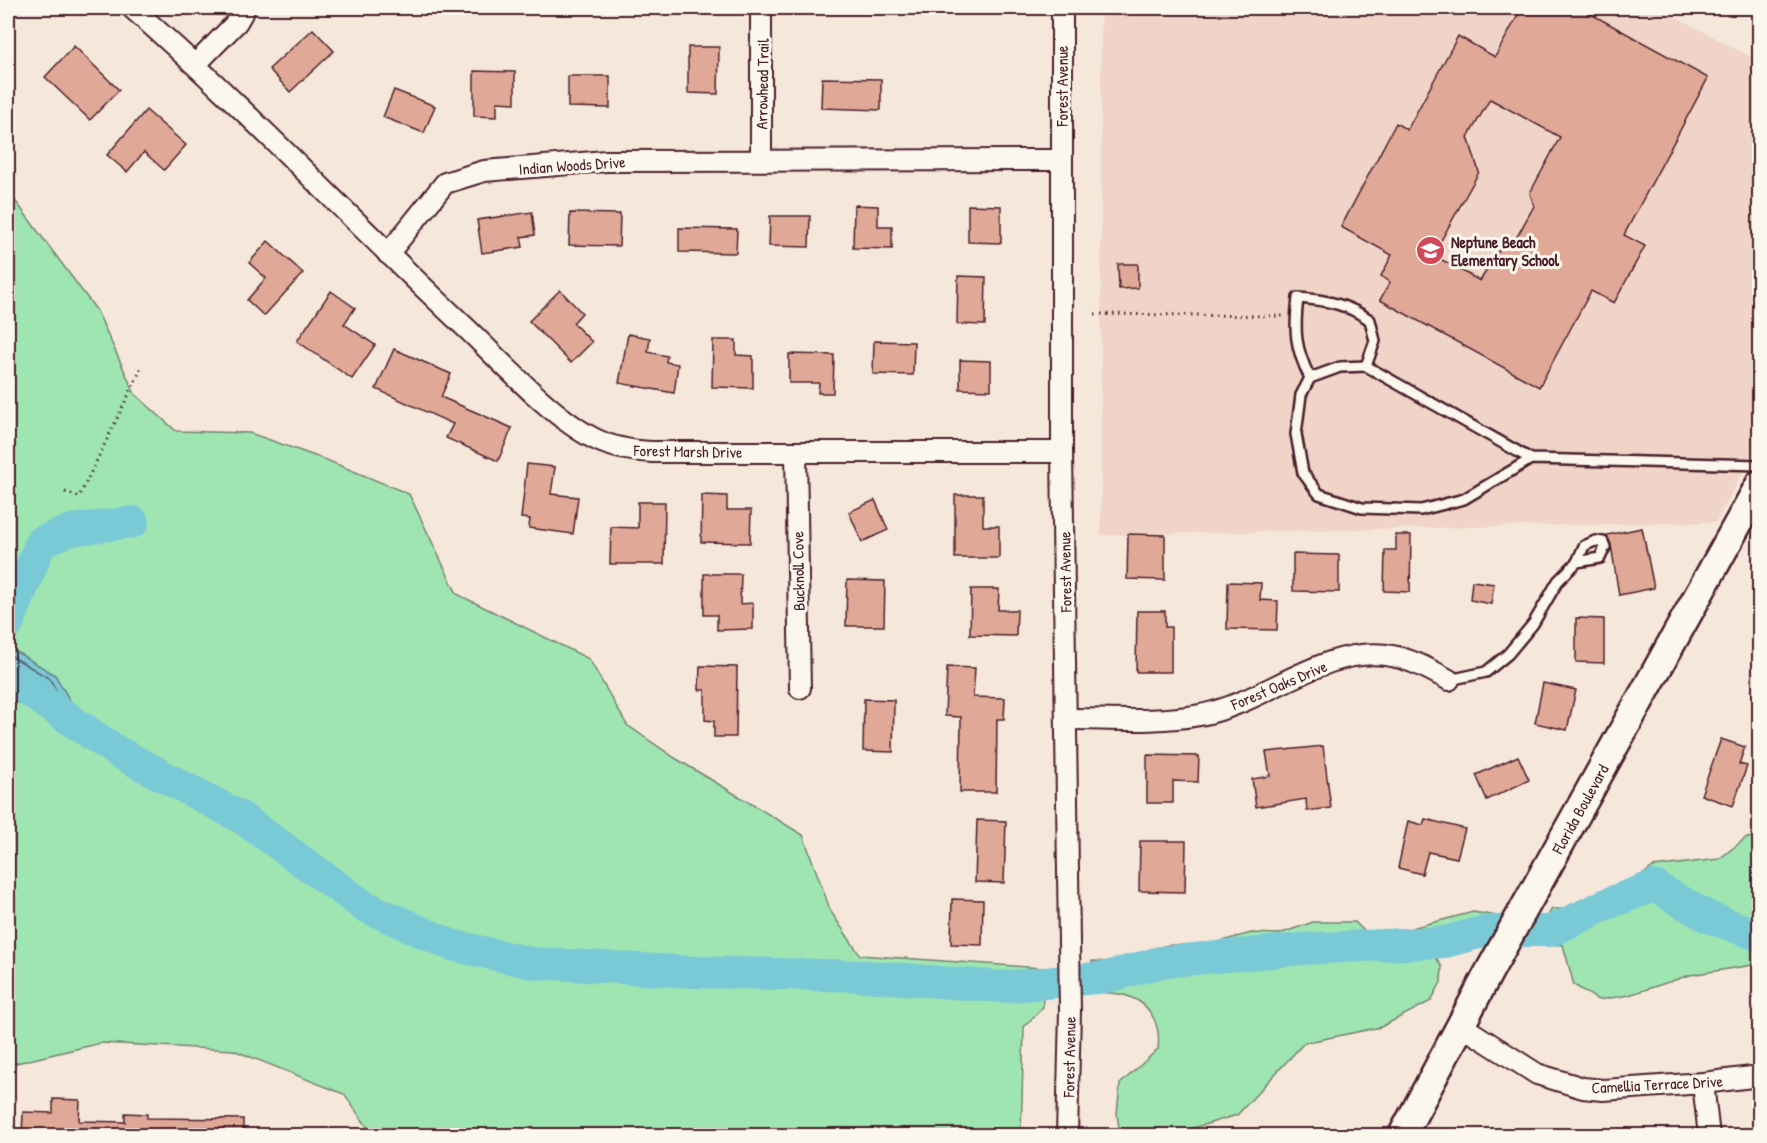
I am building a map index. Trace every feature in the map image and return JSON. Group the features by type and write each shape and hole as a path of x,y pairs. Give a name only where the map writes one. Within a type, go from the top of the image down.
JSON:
{"street":[{"path":"132,8 196,64 388,254"},
{"path":"196,64 237,22 245,8"},
{"name":"Arrowhead Trail","path":"761,8 761,160"},
{"name":"Forest Avenue","path":"1062,8 1062,452 1068,719 1070,1011 1067,1136"},
{"name":"Indian Woods Drive","path":"388,254 445,183 464,175 606,161 1062,160"},
{"name":"Forest Marsh Drive","path":"388,254 567,422 595,439 626,450 796,453 1062,452"},
{"name":"Bucknoll Cove","path":"796,453 800,688"},
{"name":"Florida Boulevard","path":"1402,1136 1490,970 1760,484"},
{"name":"Forest Oaks Drive","path":"1068,719 1162,719 1201,715 1256,697 1320,666 1352,657 1384,655 1415,662 1449,680"},
{"name":"Camellia Terrace Drive","path":"1462,1026 1537,1074 1583,1088 1602,1090 1703,1083 1760,1076"},
{"path":"1703,1083 1709,1136"}],"lane":[{"path":"1310,378 1298,354 1296,316 1298,298 1327,300 1352,307 1370,320 1375,341 1366,366"},
{"path":"1531,459 1464,499 1421,510 1362,508 1319,494 1303,473 1296,434 1301,395 1310,378 1340,367 1366,366 1531,459 1760,465"},
{"path":"1449,680 1486,672 1508,654 1533,624 1558,581 1577,562"}],"path":[{"path":"1095,314 1296,316"},
{"path":"65,492 79,497 142,367"}],"shaded area":[{"name":"Neptune Beach Elementary School","path":"1101,8 1659,8 1759,61 1759,441 1716,522 1101,535"}],"green space":[{"path":"8,191 97,311 135,394 176,431 250,433 329,461 409,494 457,594 589,659 627,725 675,758 803,835 831,912 860,955 1042,968 1043,1007 1024,1027 1021,1135 373,1135 344,1094 233,1050 101,1043 8,1065 8,698 88,731 55,675 8,647"},
{"path":"1759,837 1759,964 1690,975 1629,995 1598,1000 1574,985 1563,945 1531,944 1552,909 1579,909 1624,888 1653,867 1719,859 1746,838"},
{"path":"1473,912 1498,916 1480,947 1435,956 1442,967 1441,982 1431,1001 1381,1027 1304,1043 1237,1115 1190,1129 1186,1135 1120,1135 1117,1114 1120,1084 1158,1049 1158,1033 1149,1011 1138,1001 1121,994 1091,992 1092,961 1132,963 1150,949 1169,945 1204,946 1251,933 1279,934 1313,922 1355,922 1363,930 1385,935"}],"water":[{"path":"8,647 55,675 88,732 8,698"}],"building":[{"path":"1522,8 1580,8 1708,78 1624,235 1645,246 1614,303 1591,291 1539,387 1380,300 1390,282 1381,276 1392,255 1341,227 1396,123 1407,130 1458,36 1495,57","holes":["1490,99 1560,137 1530,193 1534,206 1513,244 1501,247 1480,281 1433,255 1479,172 1468,137"]},
{"path":"313,29 334,51 290,92 269,69"},
{"path":"74,46 119,90 90,120 45,77"},
{"path":"688,47 719,47 718,94 688,93"},
{"path":"474,71 515,72 515,103 497,102 497,117 474,116"},
{"path":"568,76 610,76 610,108 568,107"},
{"path":"822,78 881,79 881,110 821,108"},
{"path":"394,90 435,106 424,133 383,117"},
{"path":"146,110 186,145 164,170 144,152 127,172 107,155"},
{"path":"854,205 878,206 878,226 892,226 892,249 853,248"},
{"path":"968,205 1001,206 1001,243 968,242"},
{"path":"532,212 535,235 521,237 523,247 482,253 477,220"},
{"path":"570,213 620,214 619,246 569,245"},
{"path":"770,216 810,216 809,247 769,246"},
{"path":"679,228 737,229 736,253 679,252"},
{"path":"268,241 303,273 264,316 247,300 266,278 249,263"},
{"path":"1118,264 1138,264 1138,288 1119,289"},
{"path":"958,276 986,277 985,325 957,324"},
{"path":"560,290 582,313 573,323 592,342 571,363 529,321"},
{"path":"331,291 355,308 344,324 375,345 352,379 297,341"},
{"path":"628,334 650,338 648,352 667,356 666,362 678,364 674,393 619,383"},
{"path":"713,340 736,340 736,355 753,356 753,388 712,387"},
{"path":"874,341 914,342 913,375 873,374"},
{"path":"394,349 451,374 441,397 512,428 498,461 446,438 453,424 376,389"},
{"path":"789,354 834,355 833,393 818,393 819,383 789,383"},
{"path":"960,360 991,361 991,390 960,389"},
{"path":"527,464 555,467 551,494 578,497 573,534 529,528 530,519 521,518"},
{"path":"702,495 727,496 727,510 751,510 750,543 701,542"},
{"path":"955,495 983,495 983,526 999,526 999,558 955,558"},
{"path":"875,500 888,530 862,542 849,512"},
{"path":"638,502 665,502 664,564 610,564 611,527 638,528"},
{"path":"1642,528 1654,588 1619,595 1611,545 1607,535"},
{"path":"1128,534 1165,535 1165,580 1127,579"},
{"path":"1396,535 1411,535 1410,592 1384,591 1385,550 1396,550"},
{"path":"1293,554 1339,555 1339,592 1293,591"},
{"path":"704,574 741,574 740,604 753,603 753,629 717,630 717,615 704,615"},
{"path":"847,580 885,581 884,626 846,626"},
{"path":"1472,581 1494,584 1491,604 1470,600"},
{"path":"1228,582 1261,583 1260,600 1278,601 1277,630 1227,629"},
{"path":"971,589 999,589 998,610 1017,610 1016,636 970,635"},
{"path":"1137,611 1165,611 1165,627 1171,627 1171,672 1136,672"},
{"path":"1576,618 1604,619 1604,663 1576,662"},
{"path":"700,666 737,667 736,737 714,737 714,721 705,720 705,690 699,690"},
{"path":"947,667 975,668 973,697 1005,698 1004,719 997,719 996,792 960,792 961,717 945,716"},
{"path":"1543,683 1576,690 1567,730 1535,723"},
{"path":"864,699 894,700 893,752 863,751"},
{"path":"1721,739 1745,747 1739,764 1747,766 1733,806 1701,795"},
{"path":"1323,746 1331,808 1307,811 1306,799 1256,807 1252,779 1270,776 1266,752"},
{"path":"1147,755 1199,756 1198,782 1173,781 1173,803 1147,803"},
{"path":"1518,756 1529,780 1487,800 1476,775"},
{"path":"1425,819 1465,829 1457,858 1428,852 1422,874 1398,868 1408,821 1423,825"},
{"path":"977,820 1006,821 1004,883 975,882"},
{"path":"1140,841 1186,841 1185,892 1139,891"},
{"path":"952,899 983,900 982,945 951,944"},
{"path":"53,1099 80,1100 79,1121 125,1122 125,1113 147,1114 147,1118 243,1119 243,1136 22,1136 23,1112 53,1113"}],"waterway":[{"path":"8,624 41,542 71,530 133,522"},
{"path":"8,677 116,751 242,818 364,906 451,945 532,963 694,972 865,976 1002,987 1107,977 1161,962 1303,949 1445,942 1486,931 1551,931 1609,903 1654,886 1708,917 1760,936"}],"place":[{"name":"Neptune Beach Elementary School","path":"1430,251"}]}
